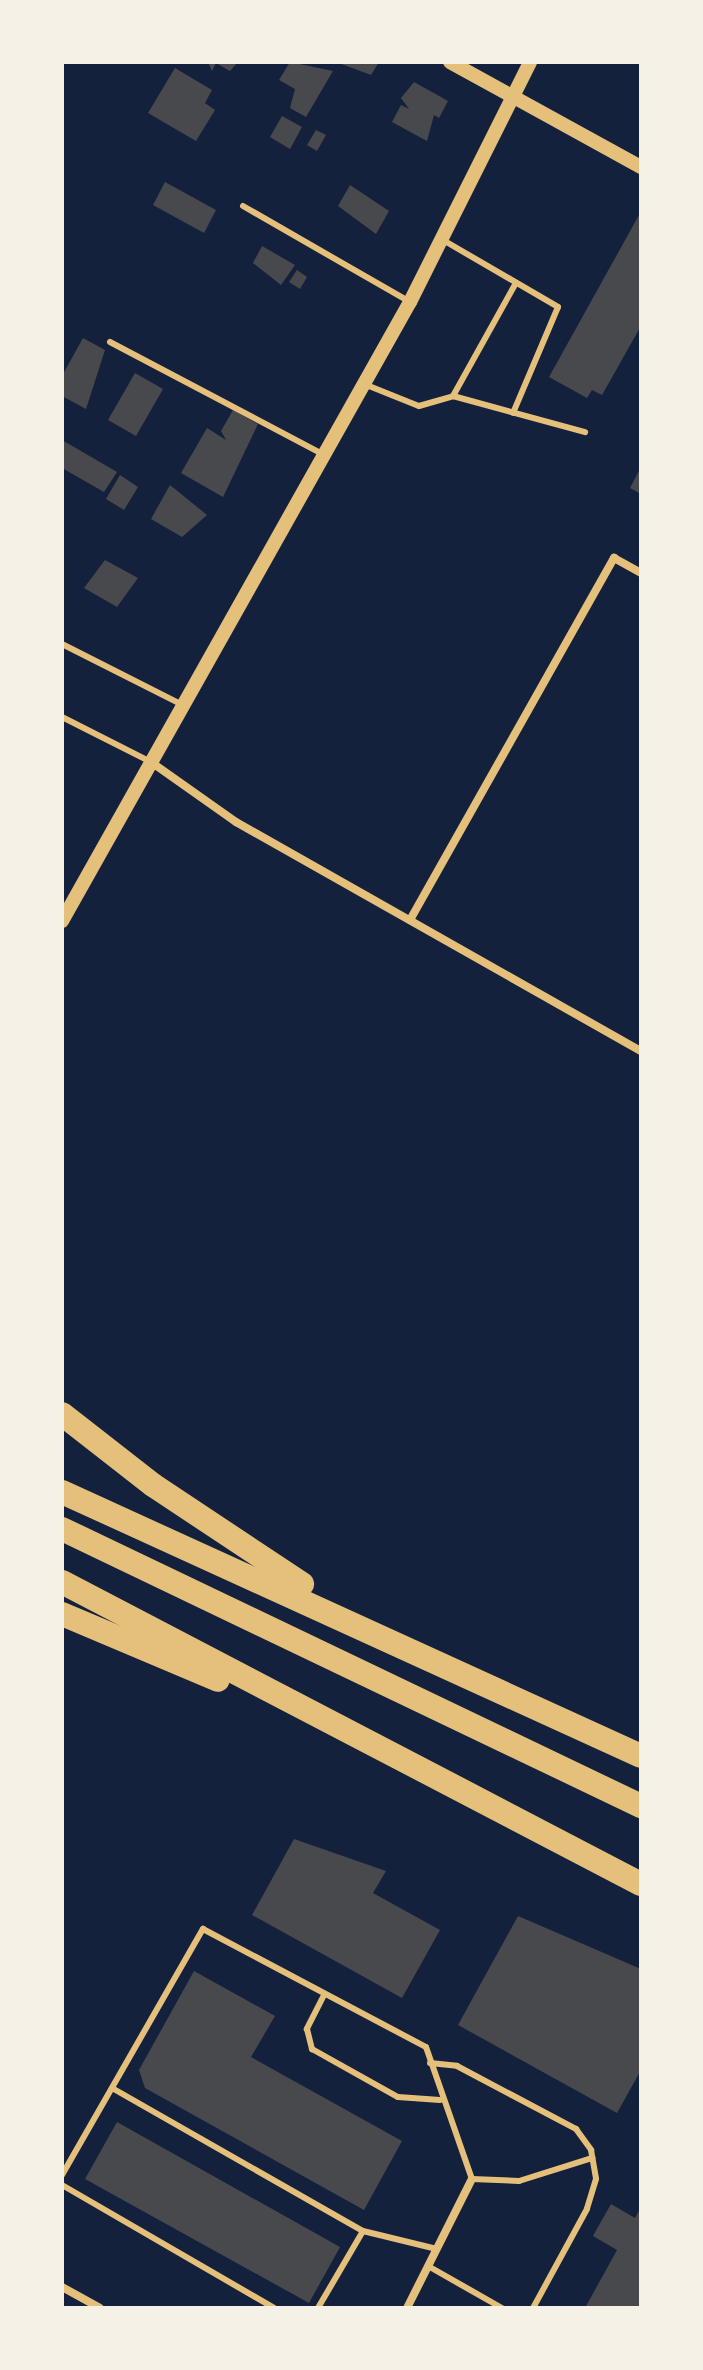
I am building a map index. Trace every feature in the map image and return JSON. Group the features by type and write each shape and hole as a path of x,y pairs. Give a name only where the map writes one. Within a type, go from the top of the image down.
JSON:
{"highway":[{"path":"62,1414 290,1578 456,1667"},
{"path":"62,1492 456,1667 641,1756"},
{"path":"62,1529 641,1806"},
{"path":"62,1582 641,1884"},
{"path":"62,1614 373,1745"},
{"path":"534,1829 641,1899"}],"street":[{"path":"450,62 641,167"},
{"path":"62,921 410,302 510,96 530,62"},
{"path":"410,920 614,558 641,573"},
{"path":"151,762 236,822 641,1051"},
{"path":"407,2308 472,2179"},
{"path":"62,2287 85,2304 100,2308"}],"lane":[{"path":"243,206 410,302"},
{"path":"441,239 558,307 513,413"},
{"path":"453,396 516,283"},
{"path":"110,342 324,455"},
{"path":"364,384 419,406 453,396 585,432"},
{"path":"62,644 183,705"},
{"path":"62,717 151,762"},
{"path":"62,2175 203,1929 323,1997 413,2039 430,2063 440,2100 472,2179 519,2181 592,2158"},
{"path":"323,1997 307,2029 312,2049 398,2097 440,2100"},
{"path":"430,2063 457,2066 576,2129 592,2158 587,2209 533,2308"},
{"path":"112,2088 363,2231 437,2249"},
{"path":"62,2185 274,2308"},
{"path":"318,2308 363,2231"},
{"path":"428,2266 502,2308"},
{"path":"482,2308 486,2299"}],"building":[{"path":"208,62 238,62 230,71 216,63 212,71"},
{"path":"290,62 333,71 306,117 290,108 295,89 279,80"},
{"path":"336,62 379,62 371,75"},
{"path":"175,68 212,90 205,103 215,110 196,141 148,113"},
{"path":"414,82 448,101 439,118 434,115 427,141 392,122 401,105 409,109 401,98"},
{"path":"282,116 302,127 290,149 270,137"},
{"path":"316,130 326,135 317,151 307,145"},
{"path":"165,182 216,210 204,233 153,205"},
{"path":"350,185 389,211 376,234 338,206"},
{"path":"639,215 641,326 602,395 592,390 587,398 549,377"},
{"path":"262,246 295,265 281,285 253,263"},
{"path":"297,270 307,277 300,289 289,282"},
{"path":"83,338 105,350 86,409 62,396 62,376"},
{"path":"135,373 163,389 136,436 108,420"},
{"path":"233,410 258,424 223,497 181,473 207,428 226,440 221,431"},
{"path":"62,440 117,472 104,492 62,468"},
{"path":"641,467 641,494 630,488"},
{"path":"120,475 138,487 124,510 106,499"},
{"path":"170,485 207,515 182,537 151,519"},
{"path":"105,560 138,578 117,607 84,588"},
{"path":"294,1839 386,1871 373,1893 440,1930 402,1998 252,1915"},
{"path":"518,1916 641,1969 641,2070 617,2113 458,2025"},
{"path":"194,1971 275,2016 251,2057 402,2141 364,2210 145,2088 139,2070"},
{"path":"117,2122 340,2247 309,2303 85,2179"},
{"path":"611,2204 635,2218 641,2207 641,2308 585,2308 617,2250 593,2236"}]}
